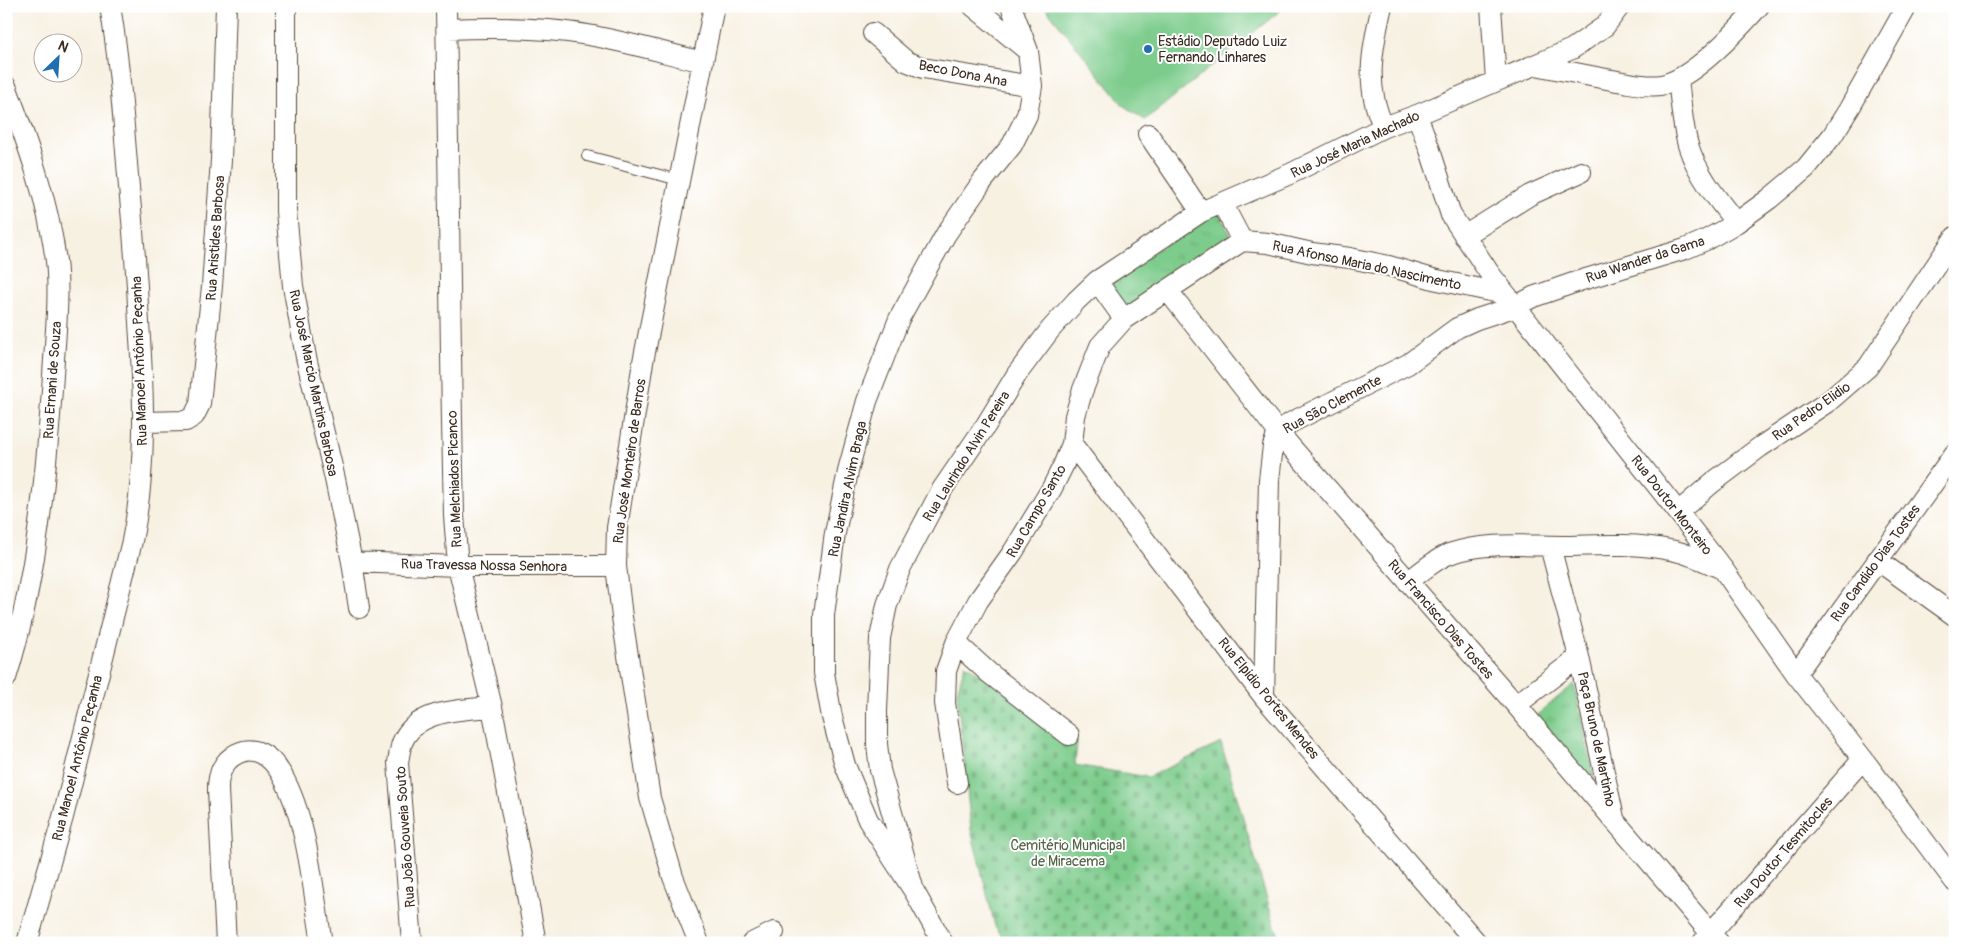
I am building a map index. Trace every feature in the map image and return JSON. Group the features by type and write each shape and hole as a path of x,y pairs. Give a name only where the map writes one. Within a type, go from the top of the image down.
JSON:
{"street":[{"name":"Rua Manoel Antônio Peçanha","path":"27,943 63,817 138,513 144,422 134,240 118,53 110,6"},
{"name":"Rua Aristides Barbosa","path":"144,422 186,421 194,416 200,404 211,295 221,160 226,6"},
{"name":"Rua José Marcio Martins Barbosa","path":"286,6 286,211 293,286 306,357 335,479 352,562 359,608"},
{"name":"Rua Melchiados Picanco","path":"446,6 455,543 458,566 492,707 536,943"},
{"name":"Rua José Monteiro de Barros","path":"699,943 673,877 650,798 616,566 617,528 642,362 714,6"},
{"path":"973,6 1028,51"},
{"name":"Rua Jandira Alvim Braga","path":"943,943 914,891 868,820 845,765 832,717 824,672 824,615 835,533 849,467 867,401 899,319 946,234 982,182 1012,145 1027,115 1032,86 1028,51 1012,6"},
{"path":"1382,6 1371,71 1376,111 1384,127"},
{"path":"1491,6 1496,81"},
{"path":"1536,65 1639,85 1660,86 1678,80 1701,64 1759,6"},
{"name":"Rua Wander da Gama","path":"1509,300 1533,298 1579,281 1685,249 1706,240 1736,223 1770,199 1806,168 1832,136 1907,6"},
{"name":"Rua José Maria Machado","path":"1097,281 1201,212 1292,173 1384,127 1536,65 1580,44 1596,34 1617,10"},
{"path":"447,29 533,29 587,35 704,62"},
{"name":"Beco Dona Ana","path":"873,33 906,60 923,68 1032,86"},
{"path":"1678,80 1688,145 1700,172 1713,194 1736,223"},
{"name":"Rua Ernani de Souza","path":"6,86 32,155 50,218 56,263 56,319 50,419 33,571 15,649 6,678"},
{"name":"Rua Doutor Monteiro","path":"1417,115 1451,215 1464,236 1509,300 1723,569 1796,674 1863,759 1955,882"},
{"path":"1148,134 1201,212"},
{"path":"1464,236 1530,195 1581,172"},
{"path":"1222,203 1242,241"},
{"name":"Rua Pedro Elidio","path":"1678,512 1712,483 1760,447 1828,401 1868,367 1955,237"},
{"name":"Rua Campo Santo","path":"957,783 945,703 946,672 956,643 978,601 1013,552 1052,488 1072,444 1075,416 1090,369 1100,346 1124,319 1242,241"},
{"name":"Rua Afonso Maria do Nascimento","path":"1242,241 1268,243 1312,253 1389,266 1509,300"},
{"path":"1097,281 1124,319"},
{"name":"Rua Laurindo Alvin Pereira","path":"914,891 880,770 877,744 876,710 880,638 887,605 900,569 941,490 986,425 1018,374 1063,316 1097,281"},
{"name":"Rua Francisco Dias Tostes","path":"1168,291 1278,432 1615,820 1711,940"},
{"name":"Rua São Clemente","path":"1264,697 1269,480 1273,446 1278,432 1292,422 1408,364 1457,328 1478,319 1509,300"},
{"name":"Rua Elpidio Portes Mendes","path":"1072,444 1264,697 1477,943"},
{"name":"Rua Candido Dias Tostes","path":"1796,674 1955,453"},
{"path":"1408,582 1431,564 1448,555 1470,548 1526,545 1643,546 1671,550 1692,556 1723,569"},
{"name":"Paça Bruno de Martinho","path":"1550,546 1579,657 1615,820"},
{"path":"1877,560 1955,616"},
{"name":"Rua Travessa Nossa Senhora","path":"352,562 458,566 616,566"},
{"path":"956,643 989,673 1069,735"},
{"name":"Paça Bruno de Martinho","path":"1516,705 1579,657"},
{"name":"Rua João Gouveia Souto","path":"412,943 398,762 402,743 412,728 426,718 449,712 492,707"},
{"path":"226,943 218,790 220,773 228,759 241,750 255,751 269,758 281,774 291,796 304,841 322,943"},
{"name":"Rua Doutor Tesmitocles","path":"1711,940 1863,759"},
{"path":"752,943 774,932"}],"lane":[{"path":"587,156 679,180"}],"green space":[{"path":"1044,6 1286,6 1145,120 1124,106"},
{"path":"1219,211 1237,248 1126,315 1102,284"},
{"name":"Cemitério Municipal de Miracema","path":"965,664 1077,741 1075,765 1148,777 1221,743 1280,943 1007,943 995,926 971,830 957,692"},
{"path":"1574,684 1596,788 1533,718"}],"place":[{"name":"Estádio Deputado Luiz Fernando Linhares","path":"1148,49"}]}
